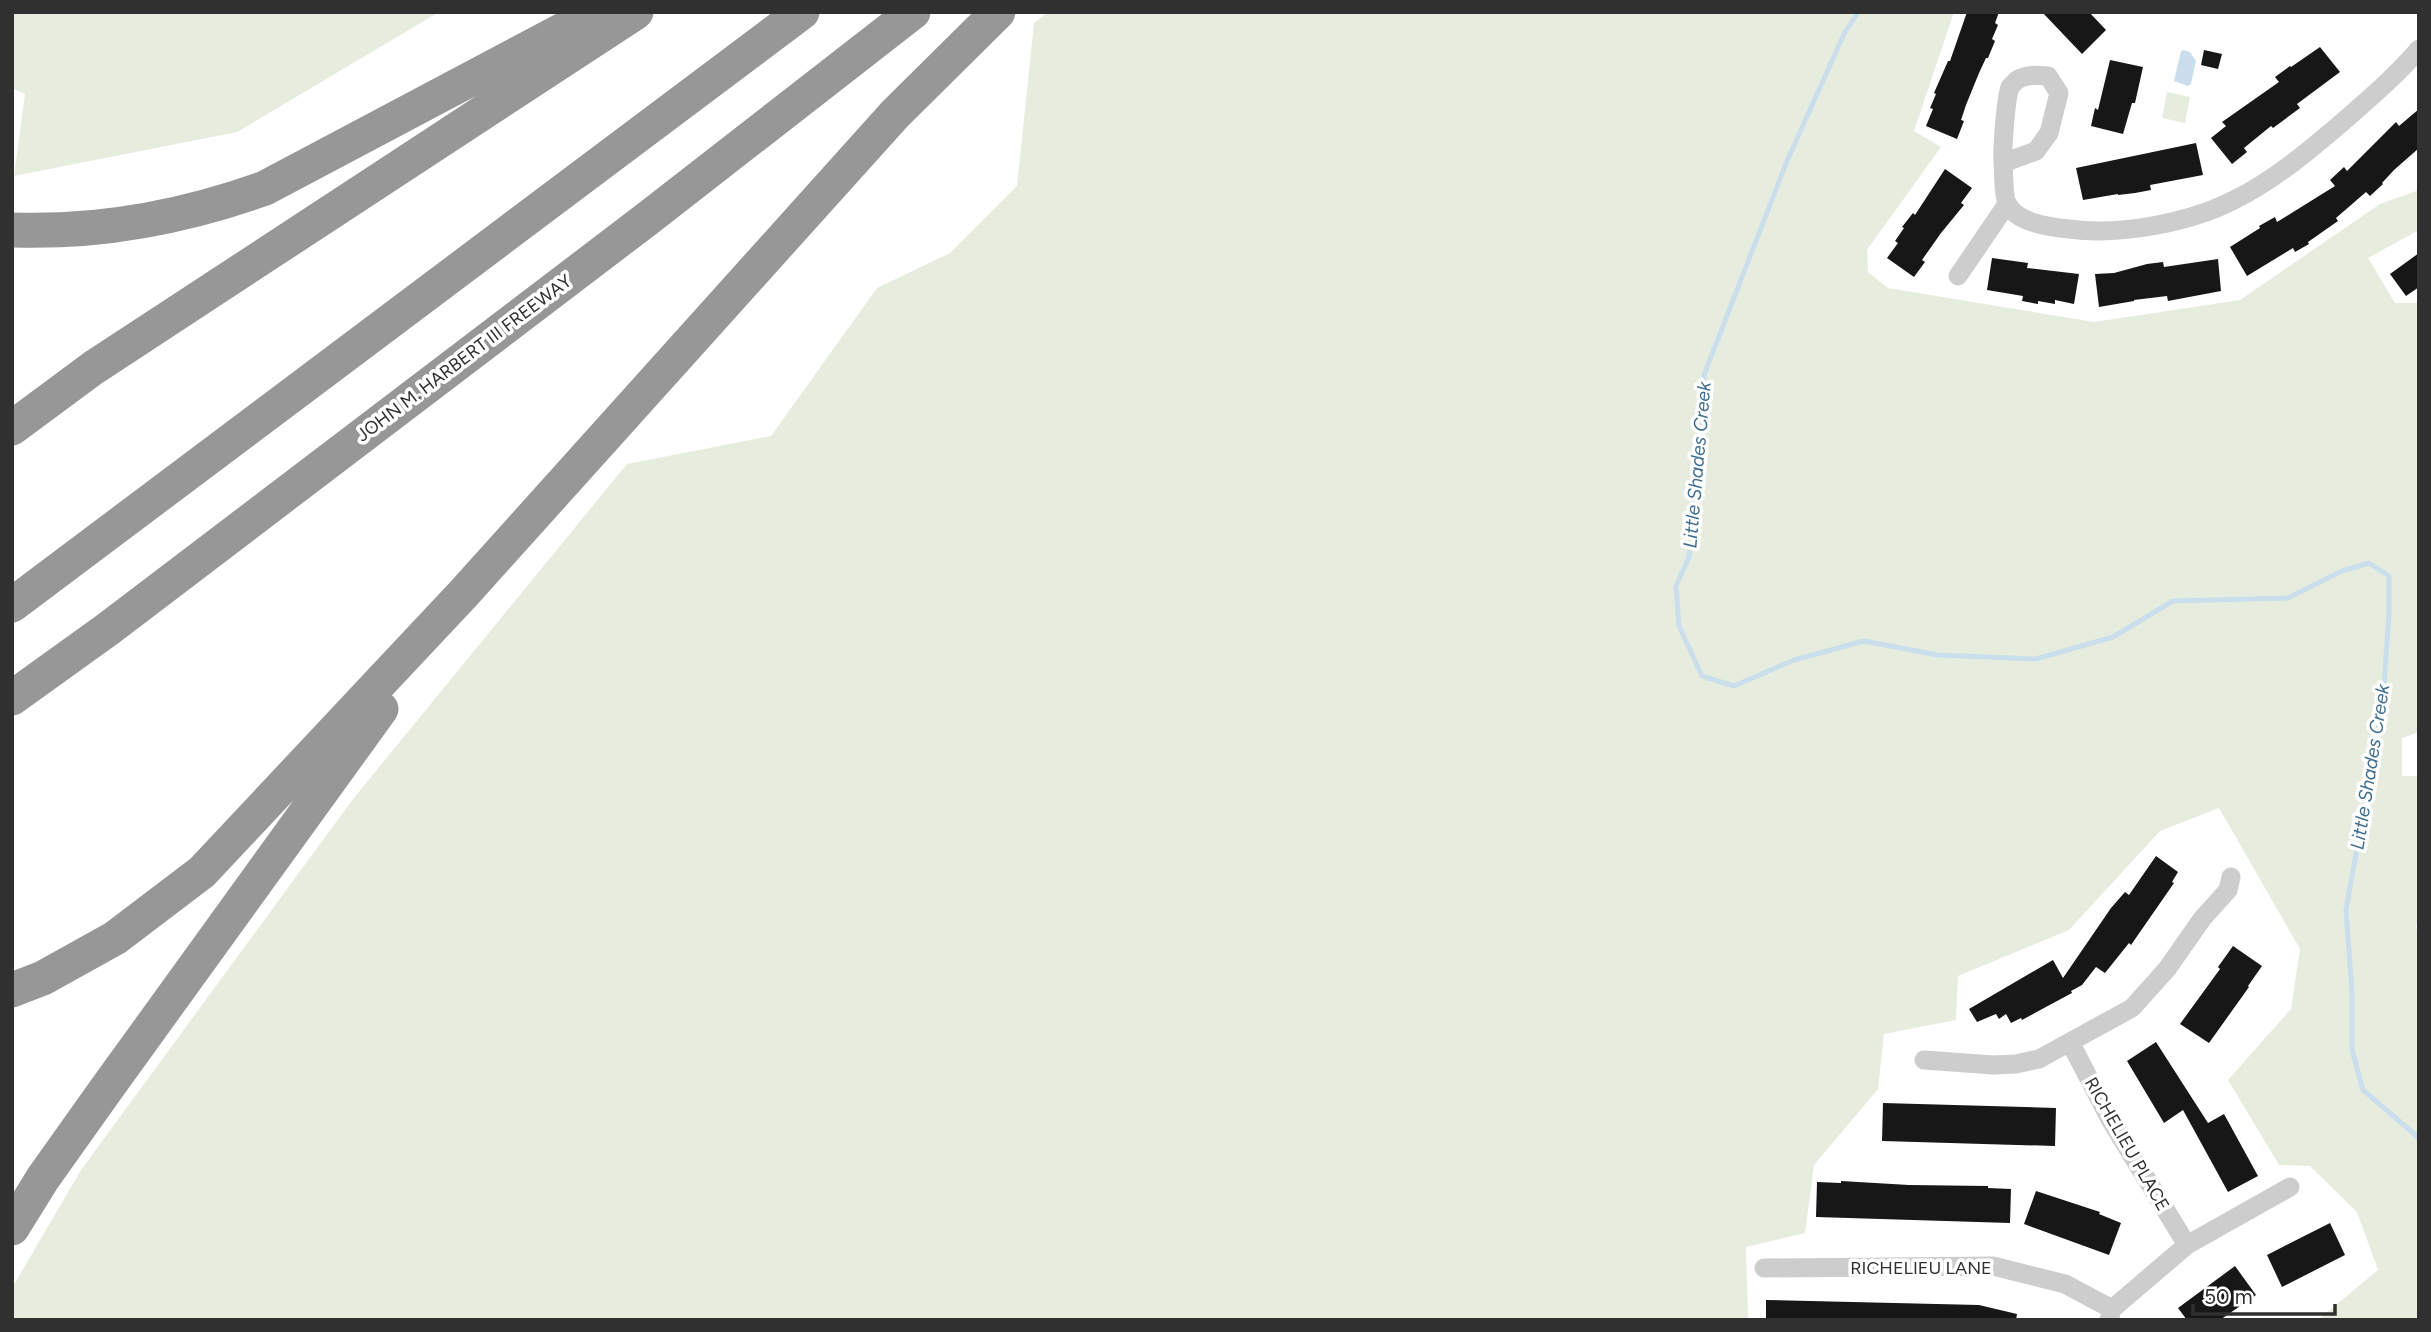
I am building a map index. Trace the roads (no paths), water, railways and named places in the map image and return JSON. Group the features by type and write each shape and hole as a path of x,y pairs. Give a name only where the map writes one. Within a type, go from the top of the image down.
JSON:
{"highway":[{"path":"12,230 101,227 216,205 265,188 597,12"},
{"path":"12,428 93,368 636,12"},
{"path":"12,605 802,12"},
{"name":"JOHN M. HARBERT III FREEWAY","path":"12,698 108,629 636,227 913,12"},
{"path":"12,990 43,978 115,938 202,872 464,593 895,114 998,12"},
{"path":"12,1228 43,1178 107,1088 464,593"}],"street":[{"path":"2007,204 2023,219 2051,227 2081,231 2155,226 2234,201 2269,179 2331,131 2389,82 2419,49"},
{"path":"1958,276 2007,204 2003,163"},
{"path":"1924,1060 2016,1064 2039,1059 2132,1008 2228,890 2231,877"},
{"name":"RICHELIEU PLACE","path":"2070,1042 2111,1121 2187,1245"},
{"path":"2110,1314 2187,1245 2290,1187"},
{"name":"RICHELIEU LANE","path":"1764,1268 1993,1266 2065,1284 2110,1314"}],"water":[{"path":"2181,51 2190,52 2196,61 2191,84 2188,86 2174,81"}],"waterway":[{"name":"Little Shades Creek","path":"1858,12 1844,34 1787,161 1704,375 1689,557 1676,586 1679,626 1702,676 1734,686 1794,660 1864,641 1938,655 2036,659 2113,637 2173,601 2288,598 2342,571 2369,563 2389,576 2389,613 2383,701 2346,910 2352,992 2352,1050 2363,1090 2419,1138"}]}
